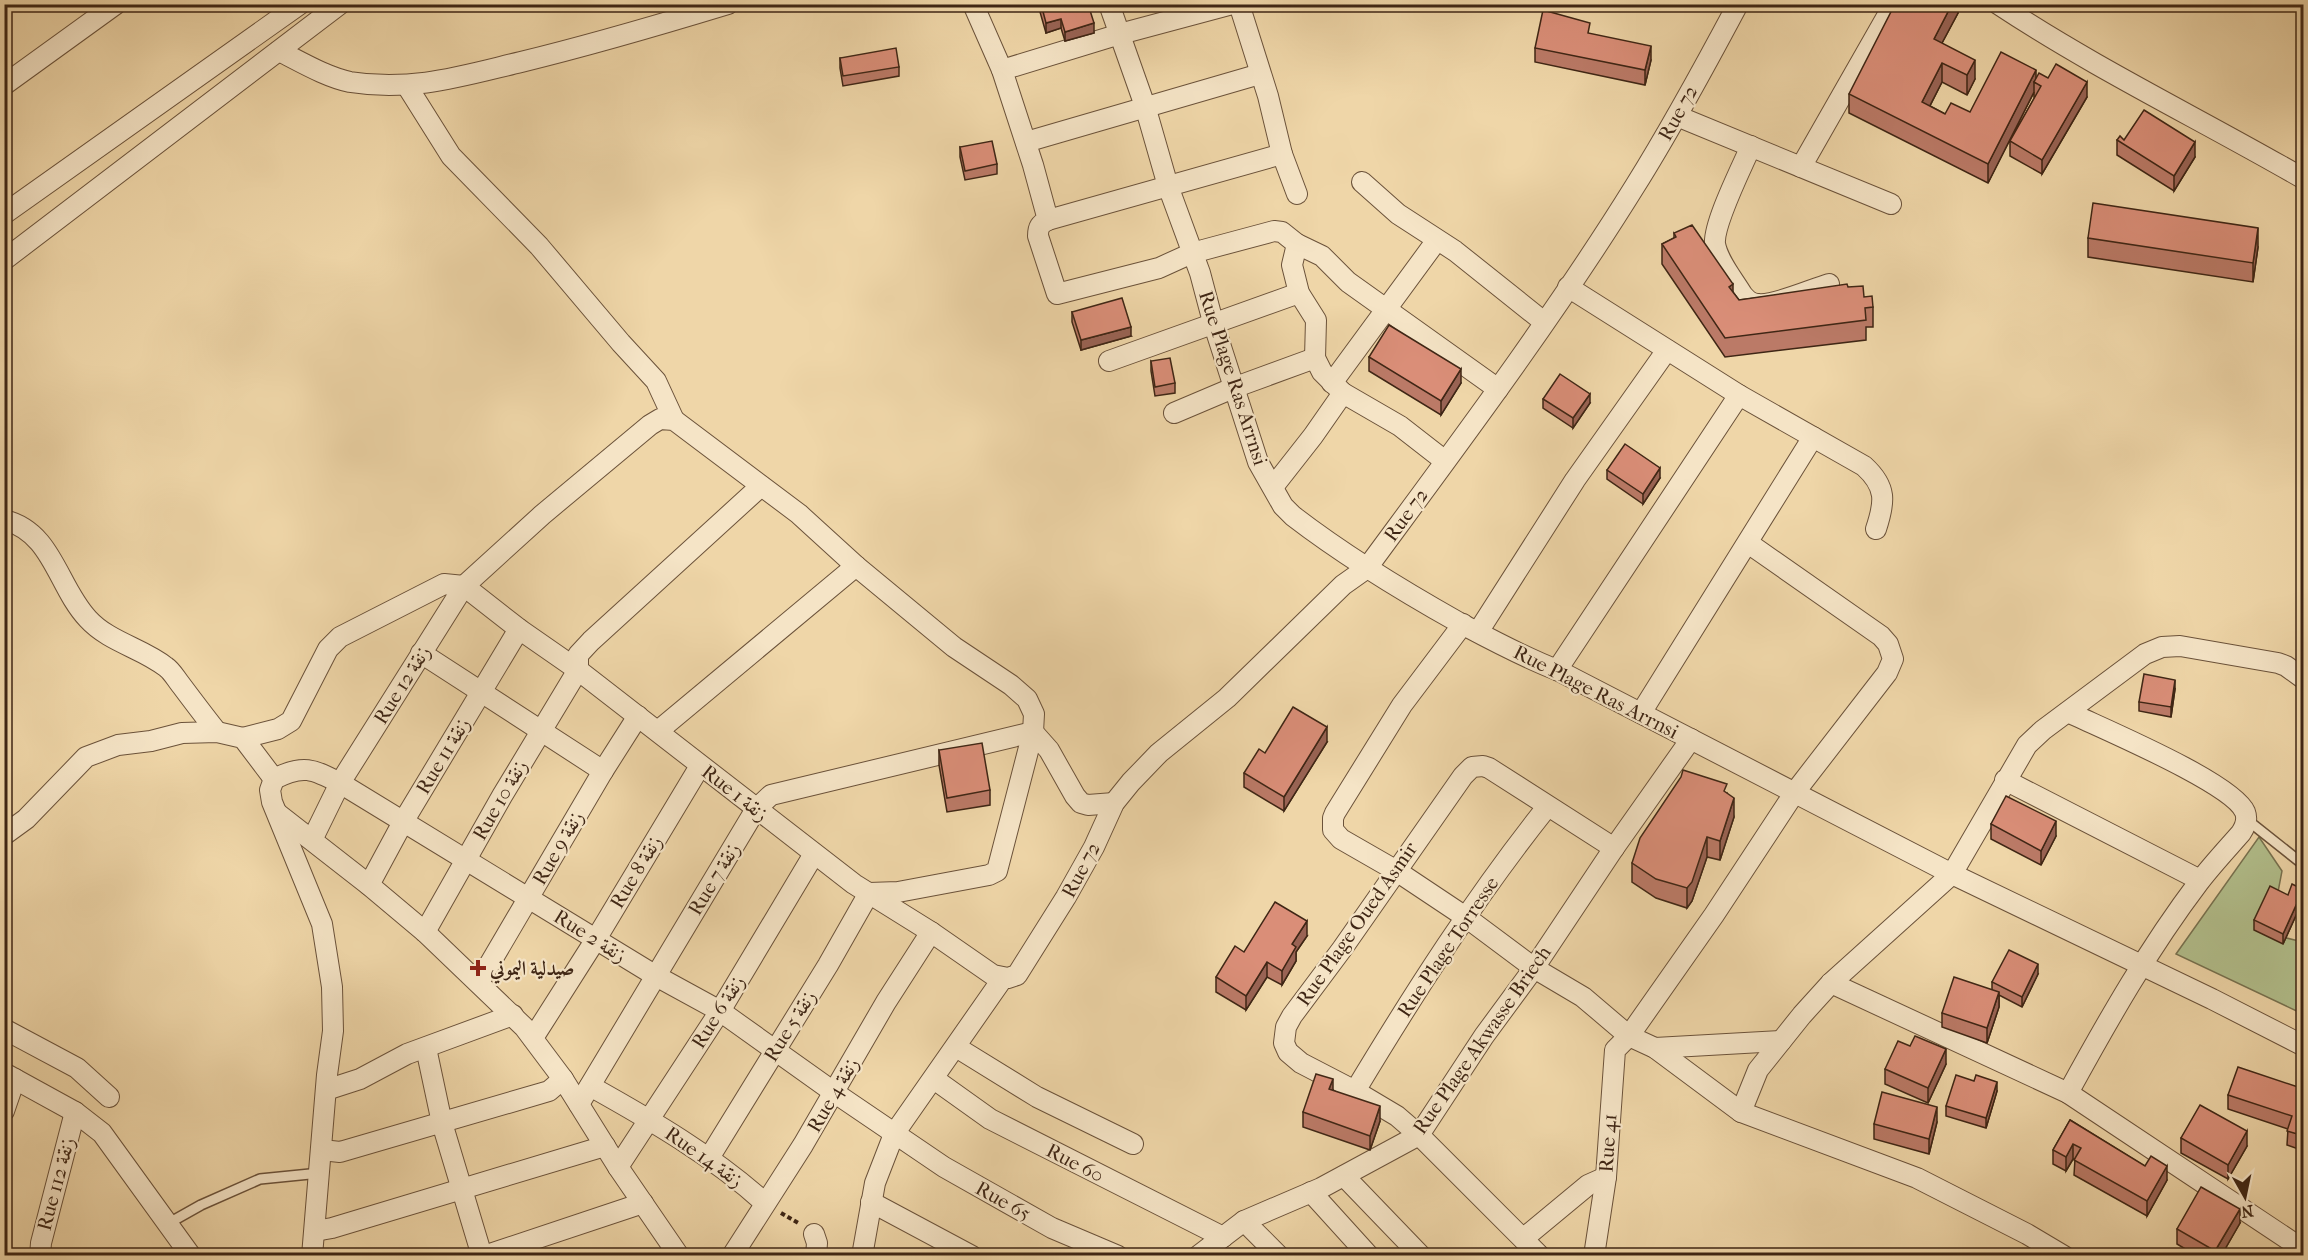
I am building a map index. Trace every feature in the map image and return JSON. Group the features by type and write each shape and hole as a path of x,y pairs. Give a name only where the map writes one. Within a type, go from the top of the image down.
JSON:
{"street":[{"path":"4,85 116,4"},
{"path":"4,214 300,4"},
{"path":"4,261 340,4"},
{"path":"279,51 308,66 348,81 407,86 435,83 597,43 728,4"},
{"path":"973,4 1002,70 1026,142 1048,220"},
{"name":"Rue Plage Ras Arrnsi","path":"1109,4 1144,106 1168,186 1200,273 1233,388 1258,462 1283,506 1293,516 1367,568 1534,662 1557,670 1952,874 2212,999 2304,1046"},
{"path":"1002,70 1120,34 1232,4"},
{"path":"1239,4 1282,154 1297,194"},
{"name":"Rue 72","path":"862,1256 879,1169 894,1134 1066,897 1094,847 1114,803 1159,753 1227,698 1343,585 1367,568 1498,389 1634,188 1677,116 1738,4"},
{"path":"1801,166 1894,4"},
{"path":"1998,4 2072,51 2304,179"},
{"path":"1026,142 1260,74"},
{"path":"407,86 451,156 539,246 656,381 674,420 799,514 856,566 954,646 1011,685 1027,699 1034,714 1033,732 997,871 989,875 898,892 869,893"},
{"path":"1677,116 1891,204"},
{"path":"1751,146 1717,227 1716,245 1719,254 1745,299 1756,304 1768,303 1829,284"},
{"path":"1282,154 1041,223 1038,236 1055,292 1059,295 1115,278 1159,268 1192,253 1274,231 1282,232 1297,244 1322,256 1348,282 1498,389"},
{"path":"1362,182 1398,214 1437,240 1544,322"},
{"path":"1273,487 1313,436 1337,388 1385,308 1437,240"},
{"path":"1297,244 1292,265 1299,293 1317,321 1315,358 1322,372 1337,388 1400,426 1445,461"},
{"path":"1568,287 1739,395 1864,466 1874,474 1883,495 1883,505 1876,529"},
{"path":"1109,361 1299,293"},
{"path":"1667,350 1470,628 1402,705 1335,813 1333,830 1341,839 1395,870 1467,918 1534,968 1582,997 1629,1036 1655,1048 1741,1112 1917,1178 2027,1234 2064,1256"},
{"path":"1174,413 1233,388 1315,358"},
{"path":"1557,670 1739,395"},
{"name":"Rue 12 زنقة","path":"312,840 340,783 464,586 542,515 650,425 660,419 674,420"},
{"path":"1641,713 1813,437"},
{"name":"Rue 10 زنقة","path":"425,932 578,670 578,655 761,486"},
{"path":"4,520 17,523 38,538 51,555 64,585 88,620 120,642 167,667 217,732"},
{"name":"Rue 41","path":"1594,1256 1606,1177 1615,1050 1629,1036 1714,915 1794,792 1892,666 1892,651 1881,636 1748,543"},
{"path":"658,731 856,566"},
{"path":"4,835 26,819 88,755 118,745 152,741 182,733 217,732 243,738 278,729 291,720 328,649 340,637 444,584 464,586"},
{"name":"Rue 1 زنقة","path":"464,586 658,731 814,854 977,965 1010,977"},
{"name":"Rue 11 زنقة","path":"369,885 403,822 519,629"},
{"path":"1741,1112 1758,1070 1802,1015 1831,983 1952,874 2021,752 2034,737 2145,654 2162,646 2180,646 2268,660 2286,666 2304,679"},
{"path":"421,653 603,771"},
{"path":"2068,712 2224,791 2241,806 2246,819 2246,826 2200,880 2141,966 2068,1093"},
{"name":"Rue 9 زنقة","path":"479,982 603,771 638,716"},
{"path":"1033,732 1049,750 1075,796 1082,803 1114,803"},
{"name":"Rue 7 زنقة","path":"579,1104 756,809 771,795 1033,732"},
{"path":"243,738 274,779 270,790 272,802 317,908 326,941 334,1018 312,1256"},
{"name":"Rue Plage Akwasse Briech","path":"1204,1254 1244,1221 1344,1176 1419,1136 1484,1036 1534,968 1614,848 1691,739"},
{"name":"Rue 8 زنقة","path":"533,1038 596,939 700,766"},
{"name":"Rue Plage Oued Asmir","path":"1355,1091 1300,1063 1288,1052 1284,1043 1286,1027 1395,870 1472,767 1483,766 1496,772 1547,807 1614,848"},
{"name":"Rue 2 زنقة","path":"274,779 286,773 309,769 340,783 656,976 720,1011 894,1134"},
{"path":"2005,780 2200,880"},
{"name":"Rue Plage Torresse","path":"1355,1091 1407,1006 1519,842 1547,807"},
{"path":"278,814 425,932 513,1015 563,1079 618,1167 678,1256"},
{"name":"Rue 6 زنقة","path":"618,1167 720,1011 814,854"},
{"name":"Rue 5 زنقة","path":"709,1158 828,965 869,893"},
{"name":"Rue 4 زنقة","path":"732,1256 835,1093 886,1002 931,932"},
{"path":"1831,983 2068,1093 2304,1250"},
{"path":"326,1090 360,1079 407,1054 513,1015"},
{"path":"4,1029 77,1068 109,1097"},
{"path":"1655,1048 1781,1041"},
{"path":"426,1047 442,1123 483,1256 643,1203"},
{"path":"956,1047 1037,1097 1133,1144"},
{"path":"4,1111 10,1076 75,1112 110,1142 191,1256"},
{"path":"322,1150 340,1152 442,1123 549,1090 563,1079"},
{"name":"Rue 60","path":"934,1079 990,1119 1223,1237"},
{"name":"Rue 14 زنقة","path":"590,1086 649,1120 736,1176 765,1203"},
{"path":"1355,1091 1396,1116 1419,1136 1531,1249 1588,1185 1606,1177"},
{"name":"Rue 112 زنقة","path":"40,1256 41,1243 75,1112"},
{"name":"Rue 65","path":"894,1134 944,1167 1052,1228 1118,1256"},
{"path":"315,1231 332,1228 605,1146"},
{"path":"1344,1176 1421,1256"},
{"path":"1311,1192 1369,1256"},
{"path":"871,1202 972,1256"},
{"path":"1244,1221 1279,1256"},
{"path":"814,1233 818,1243 816,1256"}],"lane":[{"path":"2246,819 2304,865"},
{"path":"169,1223 201,1205 260,1179 320,1173"}],"path":[{"path":"765,1203 814,1233"}],"green space":[{"path":"2259,837 2282,871 2270,934 2303,942 2303,1014 2176,954"}],"building":[{"path":"1041,4 1088,4 1094,23 1065,32 1061,19 1046,23"},
{"path":"1895,4 1952,4 1934,39 1975,60 1967,75 1942,63 1922,102 1945,114 1951,103 1970,112 2001,52 2036,70 1988,164 1849,94"},
{"path":"1543,10 1590,23 1588,33 1651,46 1645,70 1535,48"},
{"path":"896,48 899,67 843,76 840,58"},
{"path":"2056,64 2087,82 2042,160 2010,141 2041,86 2034,82 2039,73 2048,78"},
{"path":"2144,110 2195,142 2174,176 2117,140 2120,136 2124,140"},
{"path":"992,141 997,164 965,171 960,147"},
{"path":"2093,203 2258,228 2253,263 2088,238"},
{"path":"1692,225 1733,284 1729,287 1739,300 1847,284 1848,287 1863,286 1864,297 1872,296 1873,307 1865,308 1866,320 1725,338 1662,244 1676,237 1674,233"},
{"path":"1122,298 1131,327 1081,340 1072,312"},
{"path":"1389,325 1461,369 1441,401 1369,357"},
{"path":"1170,358 1175,383 1155,387 1151,361"},
{"path":"1560,374 1590,394 1573,418 1543,399"},
{"path":"1625,444 1660,468 1643,494 1607,470"},
{"path":"2144,674 2175,680 2171,707 2139,702"},
{"path":"1293,707 1327,727 1284,797 1244,773 1259,749 1265,753"},
{"path":"982,743 990,790 947,798 939,750"},
{"path":"1683,770 1727,784 1724,791 1734,798 1720,841 1707,837 1692,882 1687,888 1656,879 1632,863 1640,838 1681,777"},
{"path":"2006,796 2056,821 2041,851 1991,824"},
{"path":"2292,884 2304,890 2304,904 2298,901 2283,934 2254,920 2270,886 2288,895"},
{"path":"1275,902 1307,921 1292,944 1296,947 1282,971 1267,962 1246,996 1216,977 1235,946 1244,952"},
{"path":"2009,950 2038,964 2022,997 1992,982"},
{"path":"1954,977 1999,992 1987,1028 1942,1013"},
{"path":"1915,1036 1946,1049 1928,1088 1885,1069 1898,1041 1910,1046"},
{"path":"2238,1067 2301,1088 2298,1098 2304,1100 2304,1136 2287,1131 2292,1116 2228,1095"},
{"path":"1316,1074 1333,1079 1329,1089 1380,1106 1370,1136 1303,1112"},
{"path":"1956,1075 1974,1081 1976,1075 1997,1082 1986,1118 1946,1106"},
{"path":"1882,1092 1937,1107 1929,1139 1874,1124"},
{"path":"2200,1105 2247,1131 2228,1165 2181,1138"},
{"path":"2070,1120 2145,1166 2151,1156 2167,1166 2147,1201 2074,1160 2081,1148 2073,1144 2066,1157 2053,1150"},
{"path":"2201,1187 2240,1209 2215,1251 2177,1229"},
{"path":"2020,1250 2031,1256 2018,1256"}],"place":[{"name":"صيدلية اليموني","path":"478,968"}]}
